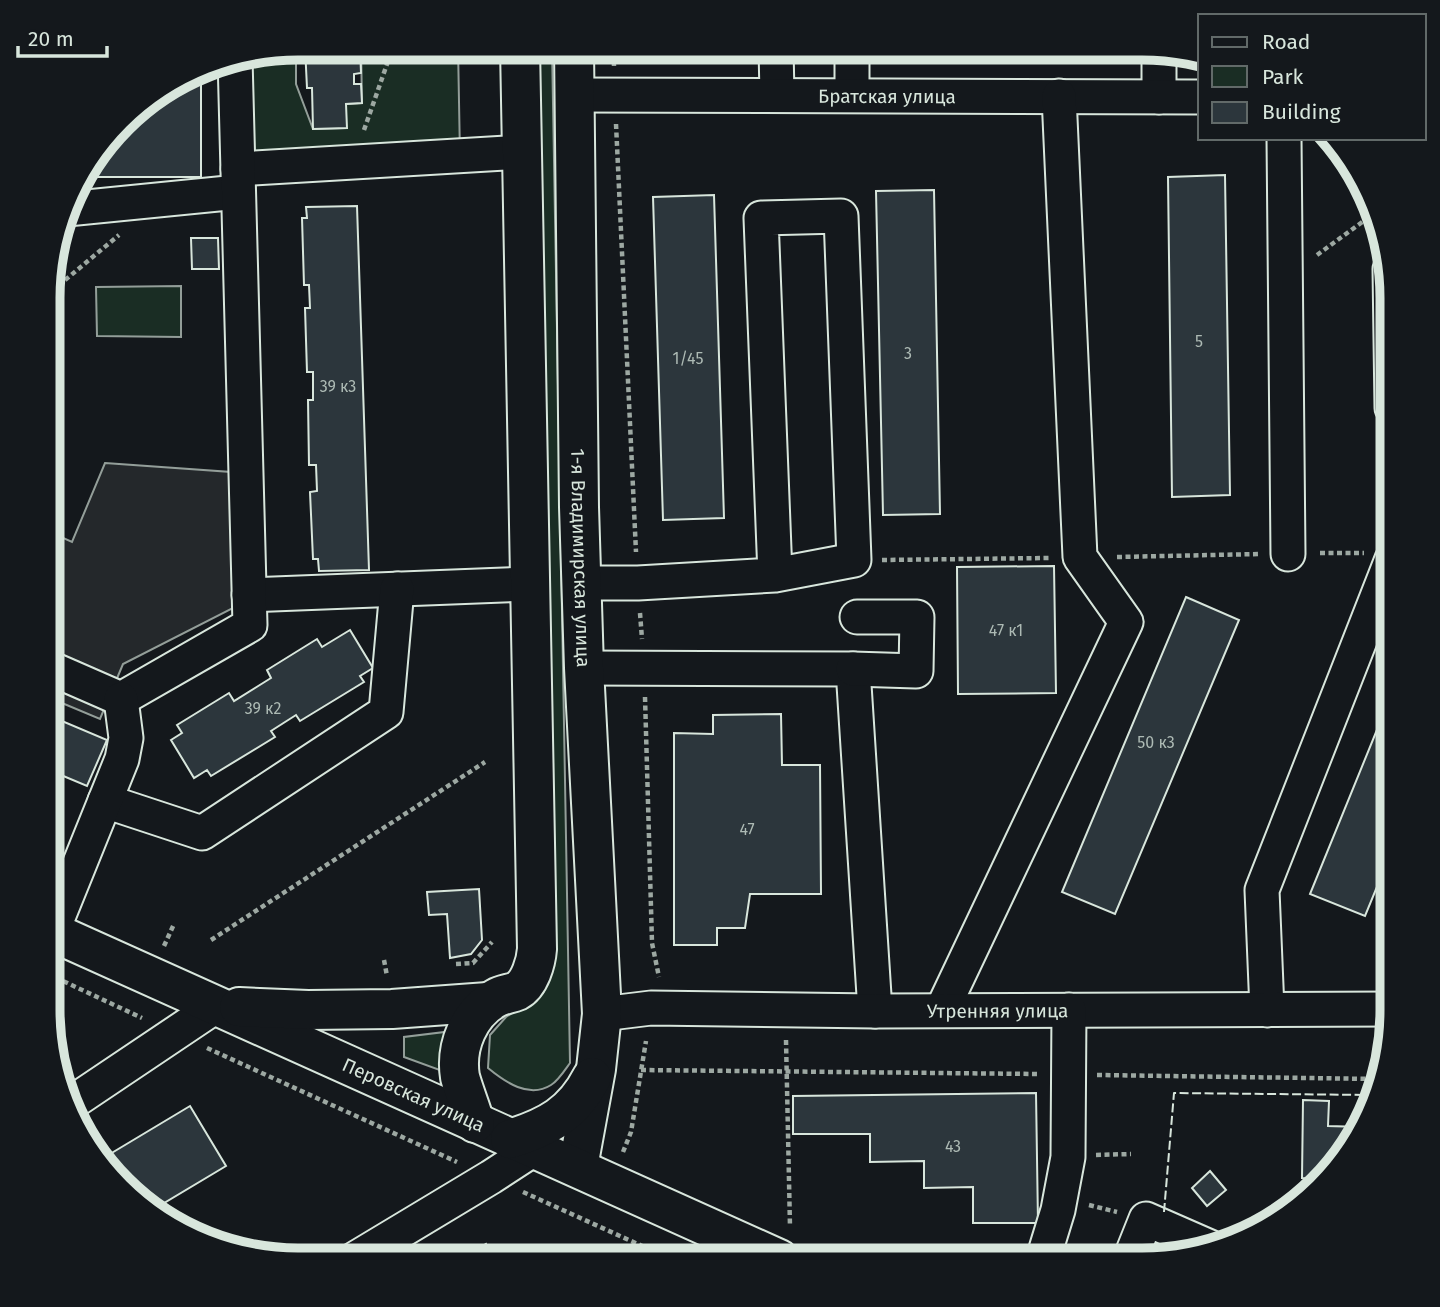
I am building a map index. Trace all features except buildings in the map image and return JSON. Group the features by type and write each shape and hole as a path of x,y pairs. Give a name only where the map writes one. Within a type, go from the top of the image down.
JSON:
{"main road":[{"path":"475,1123 460,1076 462,1045 470,1021 488,1002 518,991 536,959 520,60"},
{"name":"1-я Владимирская улица","path":"574,60 579,508 584,668 602,1014 596,1069 594,1174"},
{"name":"Перовская улица","path":"60,936 522,1144 783,1247"},
{"path":"216,1006 308,1010 405,1008 488,1002"},
{"name":"1-я Владимирская улица","path":"522,1144 552,1123 575,1101 596,1069"}],"street":[{"path":"776,60 777,94"},
{"path":"852,60 852,95"},
{"path":"1159,60 1159,97"},
{"path":"121,699 250,625 235,68"},
{"name":"Братская улица","path":"574,95 1198,97"},
{"path":"942,1010 1126,622 1080,557 1059,96"},
{"path":"1284,140 1288,554"},
{"path":"77,207 321,165 522,152"},
{"path":"583,583 638,583 775,575 854,560 841,216 761,218 775,575"},
{"path":"1267,1010 1262,890 1379,556"},
{"path":"249,595 530,584"},
{"path":"105,801 202,833 386,712 397,589"},
{"path":"584,668 916,671 917,617 857,617"},
{"path":"853,669 875,1011"},
{"path":"60,672 121,699"},
{"path":"60,907 122,759 126,738 121,699"},
{"path":"77,1099 216,1006"},
{"name":"Утренняя улица","path":"602,1014 651,1008 875,1011 1380,1009"},
{"path":"1046,1247 1068,1157 1069,1010"},
{"path":"373,1248 491,1177 522,1144"},
{"path":"1135,1247 1146,1219 1196,1241"}],"path":[{"path":"321,165 361,140 389,60"},
{"path":"590,1222 594,1174 631,1132 651,1008 660,974 652,943 644,669 614,60"},
{"path":"1285,279 1366,219"},
{"path":"61,284 122,233"},
{"path":"854,560 1288,554 1379,556"},
{"path":"211,940 485,761"},
{"path":"456,964 473,963 492,942"},
{"path":"60,980 647,1248"},
{"path":"784,1247 791,1215 785,1010"},
{"path":"641,1070 1370,1079"},
{"path":"1060,1198 1146,1219"}],"green space":[{"path":"296,60 296,84 313,129 346,128 346,104 362,103 361,60 458,60 460,156 266,168 248,141 240,67"},
{"path":"536,60 552,60 570,1063 554,1083 543,1089 518,1087 488,1068 490,1035 506,1017 543,993 553,969"},
{"path":"181,286 181,337 97,336 96,287"},
{"path":"453,1031 445,1072 404,1057 404,1037"}],"shaded area":[{"path":"105,463 231,472 239,605 123,664 100,719 60,702 60,537 72,542"}],"fence":[{"path":"1164,1212 1174,1093 1364,1095"}]}
